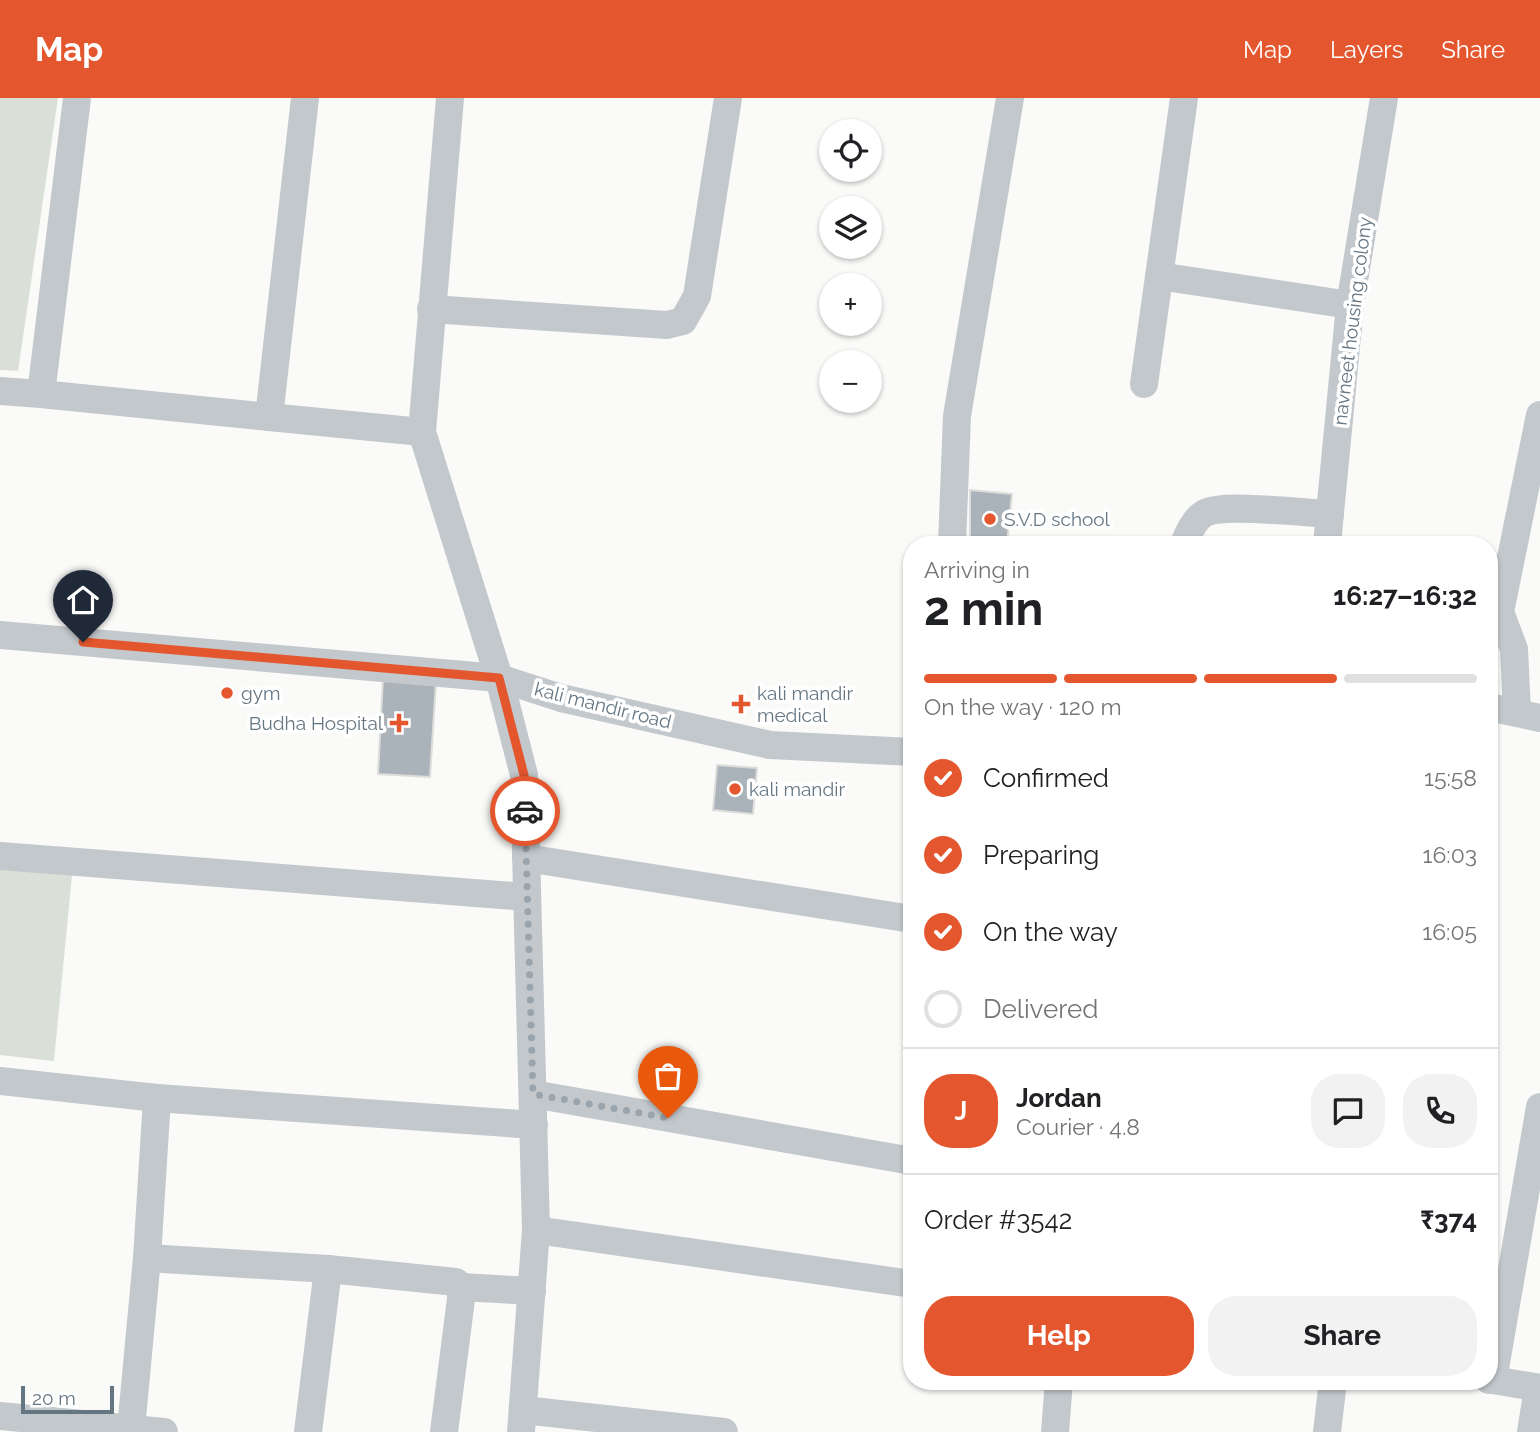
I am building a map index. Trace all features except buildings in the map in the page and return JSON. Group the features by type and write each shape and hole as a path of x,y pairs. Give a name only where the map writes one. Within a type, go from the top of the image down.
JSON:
{"street":[{"path":"41,394 77,98"},
{"path":"269,417 305,98"},
{"path":"450,98 422,432 499,678 524,775 536,1230 522,1421 724,1432"},
{"path":"431,309 667,325 683,321 697,296 728,98"},
{"path":"952,536 957,416 1010,98"},
{"path":"1143,384 1184,98"},
{"name":"navneet housing colony","path":"1327,536 1350,305 1384,98"},
{"path":"1159,276 1350,305"},
{"path":"0,391 422,432"},
{"path":"1498,709 1528,715 1514,649 1500,612 1540,415"},
{"path":"1188,536 1193,525 1205,513 1229,509 1329,514"},
{"name":"kali mandir road","path":"0,635 499,678 561,698 770,745 903,752"},
{"path":"0,856 527,897"},
{"path":"526,858 903,918"},
{"path":"0,1081 157,1098 534,1125"},
{"path":"533,1094 903,1159"},
{"path":"131,1429 147,1258 157,1098"},
{"path":"1498,1341 1540,1107"},
{"path":"536,1230 903,1282"},
{"path":"147,1258 447,1279 461,1287 532,1291"},
{"path":"308,1432 328,1269"},
{"path":"444,1432 461,1287"},
{"path":"1498,1381 1539,1388 1531,1432"},
{"path":"1055,1432 1058,1390"},
{"path":"1327,1432 1332,1390"},
{"path":"0,1416 164,1432"}],"shaded area":[{"path":"0,98 58,98 18,371 0,370"},
{"path":"0,868 72,875 54,1061 0,1055"}],"way so far":[{"path":"525,811 533,1094 668,1118"}],"place":[{"name":"S.V.D school","path":"990,519"},
{"name":"gym","path":"227,693"},
{"name":"kali mandir medical","path":"741,704"},
{"name":"Budha Hospital","path":"399,723"},
{"name":"kali mandir","path":"735,789"}],"route":[{"path":"83,642 499,678 524,775 525,811"}]}
